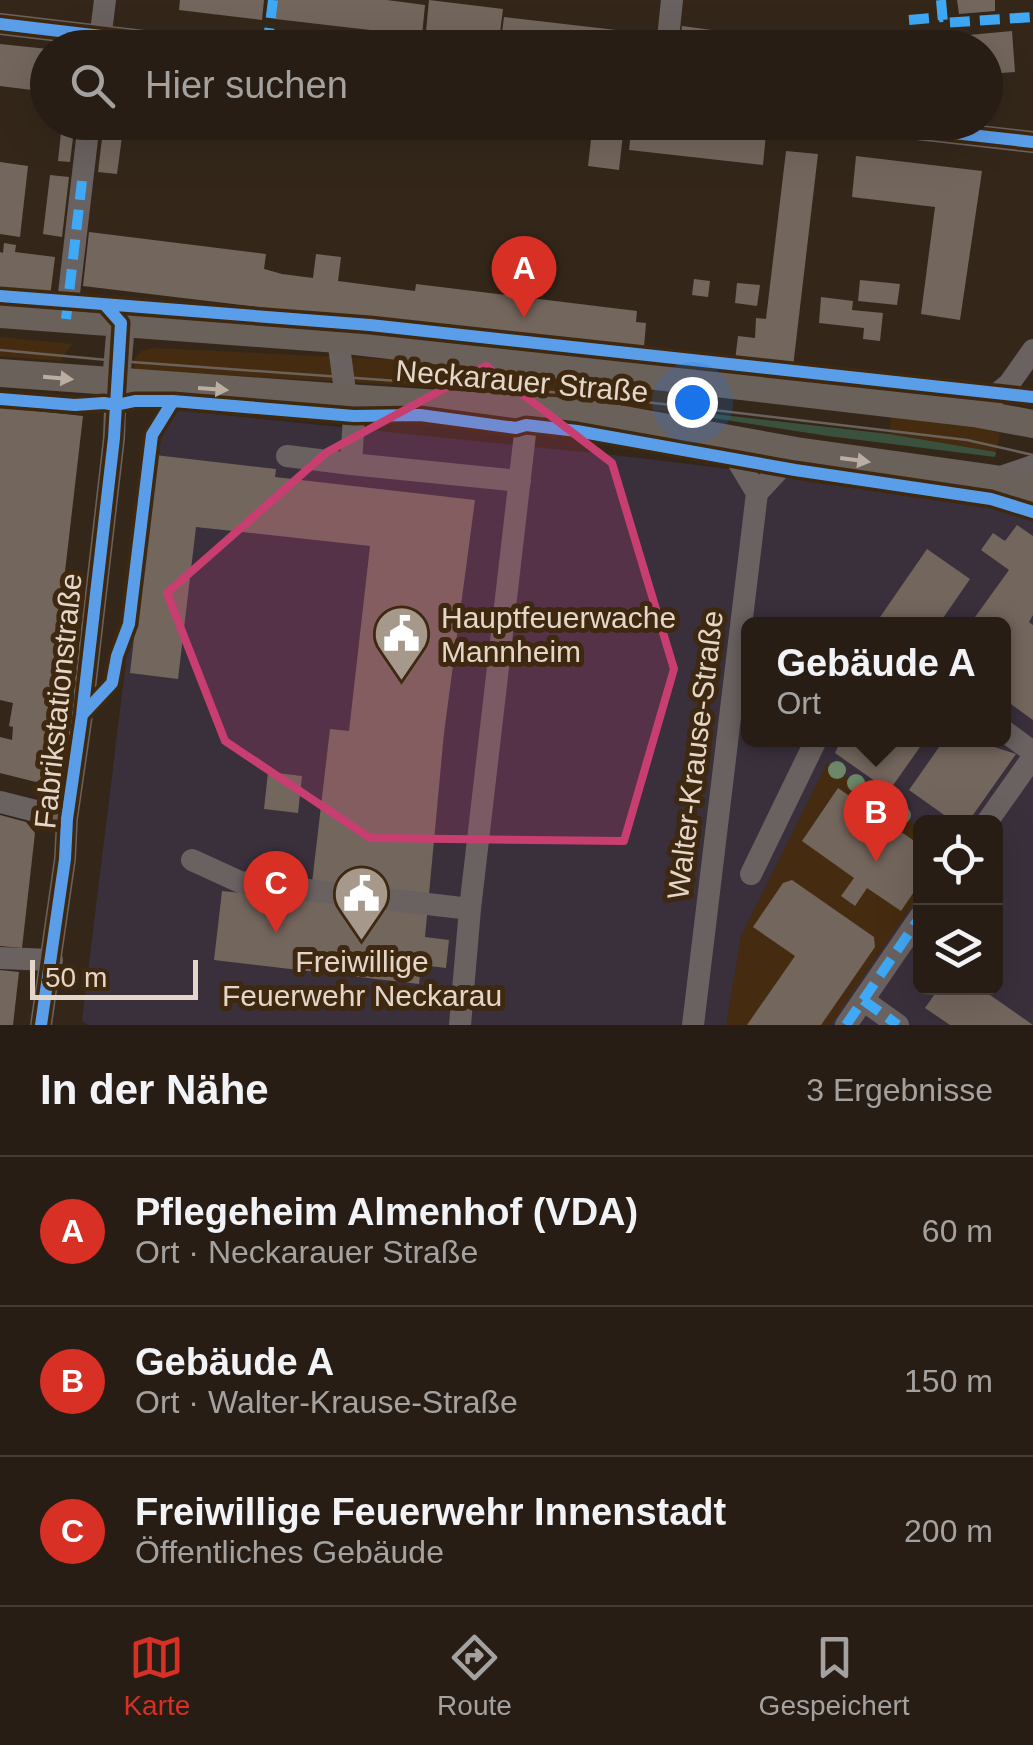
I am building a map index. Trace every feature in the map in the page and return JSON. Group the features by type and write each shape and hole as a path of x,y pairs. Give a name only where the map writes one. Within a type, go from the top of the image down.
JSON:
{"main road":[{"name":"Neckarauer Straße","path":"0,314 338,339 974,413 1033,424"},
{"path":"116,382 121,323"},
{"name":"Neckarauer Straße","path":"0,373 585,413 796,452 995,479 1033,490"}],"street":[{"path":"101,30 104,0"},
{"path":"669,30 672,0"},
{"path":"0,24 33,30"},
{"path":"1003,139 1033,142"},
{"path":"66,319 88,140"},
{"path":"338,339 346,398 354,416 351,464"},
{"path":"974,413 1009,384 1033,350"},
{"name":"Fabrikstationstraße","path":"41,1025 66,858 67,820 114,438 116,382"},
{"path":"1033,404 1033,433"},
{"path":"460,1025 528,408"},
{"path":"724,438 757,492 796,452"},
{"path":"287,456 520,481"},
{"path":"995,479 1033,466"},
{"name":"Walter-Krause-Straße","path":"742,617 757,492"},
{"name":"Walter-Krause-Straße","path":"694,1025 741,627"},
{"path":"992,815 1033,754 1011,737"},
{"path":"751,874 813,747"},
{"path":"0,802 67,820"},
{"path":"192,860 240,882 470,910"},
{"path":"846,1025 913,928"},
{"path":"0,958 52,960"},
{"path":"863,1000 898,1025"}],"highlighted area":[{"path":"486,366 612,463 674,669 624,841 370,838 225,741 167,593 327,452"}],"shaded area":[{"path":"0,337 72,344 60,361 0,356"},
{"path":"153,348 401,360 689,391 688,414 489,390 137,370 133,361 142,351"},
{"path":"175,410 631,457 974,499 1033,511 1033,1025 88,1025 82,1021 152,449"},
{"path":"891,416 958,423 1000,433 996,452 889,434"},
{"path":"827,763 913,823 913,904 830,1025 726,1025 741,936"}],"green space":[{"path":"688,411 889,434 996,452 995,457 828,436"}],"building":[{"path":"180,0 264,0 262,20 179,10"},
{"path":"277,0 387,0 425,5 423,30 370,30 275,19"},
{"path":"429,0 503,9 500,30 426,30"},
{"path":"957,0 995,0 995,11 959,14"},
{"path":"504,17 616,30 502,30"},
{"path":"1012,31 1015,72 1003,73 1003,32"},
{"path":"0,44 30,47 30,90 0,86"},
{"path":"60,140 73,140 70,162 58,161"},
{"path":"102,140 122,140 117,174 98,172"},
{"path":"591,140 622,140 619,170 588,166"},
{"path":"630,140 765,140 763,165 629,150"},
{"path":"786,151 818,154 793,367 735,361 738,336 755,338 756,318 766,319"},
{"path":"856,156 982,171 960,320 921,314 935,207 852,197"},
{"path":"0,162 28,166 20,237 0,234"},
{"path":"50,175 69,177 62,237 43,234"},
{"path":"89,232 266,254 264,269 282,274 313,278 316,254 341,257 338,281 415,291 416,284 637,311 636,322 646,323 644,347 632,345 631,352 83,286"},
{"path":"4,243 16,245 15,252 55,257 50,297 0,291 0,252 3,253"},
{"path":"694,279 710,281 708,297 692,295"},
{"path":"860,280 900,284 897,305 858,301"},
{"path":"737,283 760,285 757,306 735,303"},
{"path":"821,297 853,301 852,310 883,313 880,341 863,339 864,328 819,323"},
{"path":"0,407 83,416 41,779 36,782 0,773 0,737 12,740 13,727 9,726 13,703 0,700"},
{"name":"Hauptfeuerwache Mannheim","path":"155,455 276,469 275,477 475,500 444,733 425,937 449,940 446,968 421,965 419,984 214,960 222,891 310,900 330,729 349,731 370,546 196,527 178,679 130,673"},
{"path":"1017,525 1033,536 1033,615 1029,622 1033,625 1033,720 1011,704 1011,617 975,617 1009,570 981,550 993,533 1005,541"},
{"path":"927,549 970,579 944,617 880,617"},
{"path":"838,747 920,747 889,791 835,753"},
{"path":"939,747 994,747 1016,754 973,815 944,815 909,790"},
{"path":"268,772 302,776 298,813 264,809"},
{"path":"838,788 913,840 913,893 901,911 867,888 855,906 841,896 854,878 802,841"},
{"path":"0,815 26,822 35,833 22,948 0,946"},
{"path":"792,880 874,937 875,947 821,1025 747,1025 795,956 753,927 783,883"},
{"path":"0,970 19,972 13,1025 0,1025"},
{"path":"934,995 990,995 1033,1025 950,1025 925,1008"}],"tram line":[{"path":"0,350 578,394 967,440 1033,455"}],"marked path":[{"path":"269,30 273,0"},
{"path":"941,0 943,23 1033,17"},
{"path":"909,20 943,17"},
{"path":"66,319 82,181"},
{"path":"846,1025 913,927"},
{"path":"863,1000 898,1025"}],"cycle path":[{"path":"0,24 51,30"},
{"path":"1003,139 1033,142"},
{"path":"0,296 370,325 1033,397"},
{"path":"41,1025 65,859 114,438 121,323 105,305"},
{"path":"0,399 75,405 173,401 354,416 420,415 516,428 526,425 991,499 1033,512"},
{"path":"82,715 112,683 129,624 152,435 173,401"}],"place":[{"name":"Pflegeheim Almenhof (VDA)","path":"524,318"},
{"name":"Hauptfeuerwache Mannheim","path":"402,683"},
{"name":"Gebäude A","path":"876,862"},
{"name":"Freiwillige Feuerwehr Innenstadt","path":"276,933"},
{"name":"Freiwillige Feuerwehr Neckarau","path":"362,942"}]}
